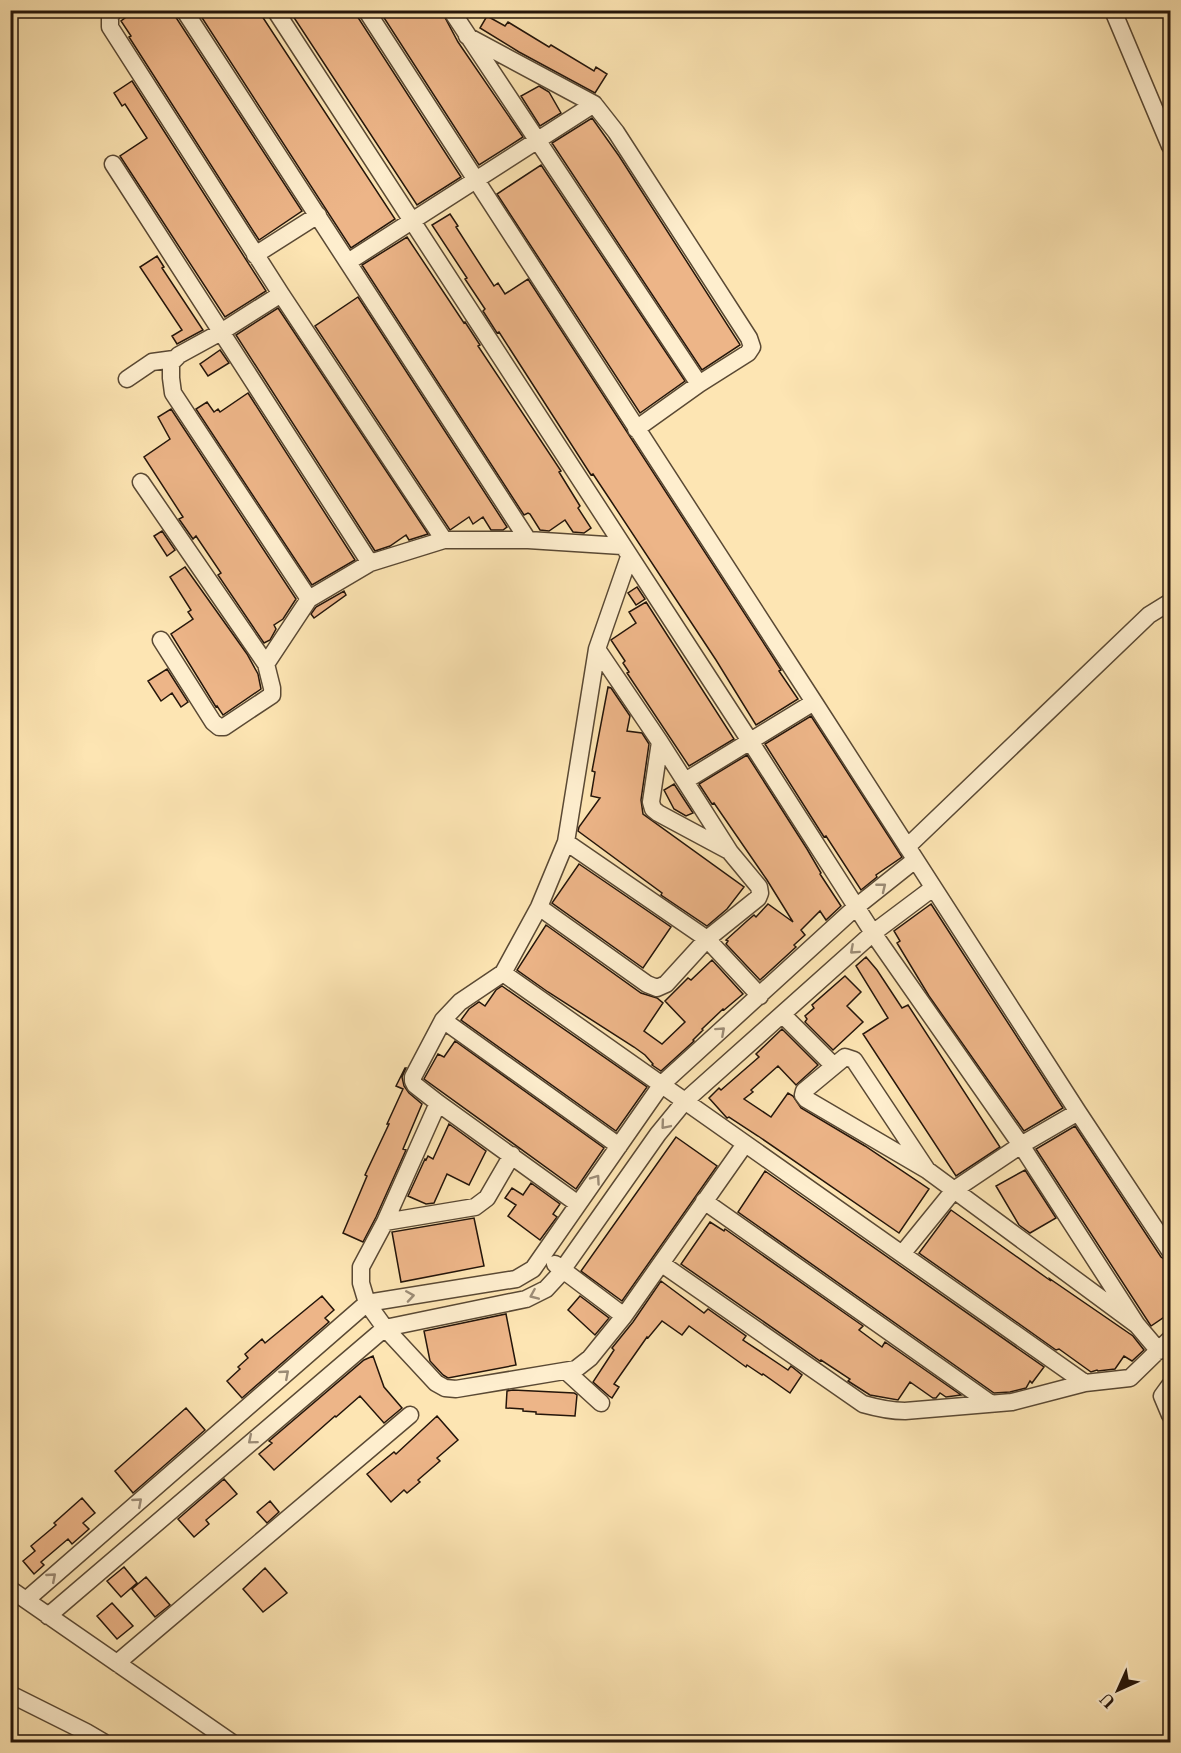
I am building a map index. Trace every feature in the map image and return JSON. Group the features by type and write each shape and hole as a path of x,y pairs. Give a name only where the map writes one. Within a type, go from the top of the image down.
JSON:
{"street":[{"path":"114,10 110,17 110,27 280,294 444,540"},
{"path":"184,10 528,540"},
{"path":"275,10 873,933 1021,1145 1137,1325"},
{"path":"366,10 1170,1251"},
{"path":"451,10 699,384"},
{"path":"1114,14 1170,146"},
{"path":"467,36 594,104 616,132 749,338 752,347 748,353 699,384 636,429"},
{"path":"348,262 594,104"},
{"path":"113,164 370,563"},
{"path":"255,255 318,215"},
{"path":"127,379 153,362 174,359 280,294"},
{"path":"174,359 170,367 173,393 309,599"},
{"path":"141,482 266,664 272,695 224,727 219,727 213,722 161,640"},
{"path":"266,664 309,599 370,563 444,540 528,540 626,551"},
{"path":"578,1204 438,1103 415,1084 413,1077 443,1020 460,1002 503,973 539,907 566,842 597,649 626,551"},
{"path":"26,1600 361,1308 516,1279 532,1269 662,1084 856,907 1090,671 1149,615 1170,602"},
{"path":"539,907 647,984 657,988 666,984 707,939 758,898 760,893 759,887 730,852 597,649"},
{"path":"685,781 814,702"},
{"path":"660,742 651,802 653,808 658,813 730,852"},
{"path":"566,842 707,939 760,996"},
{"path":"48,1616 381,1331 526,1299 546,1290 658,1134 686,1101 873,933 933,888"},
{"path":"503,973 1085,1383"},
{"path":"783,1015 834,1066"},
{"path":"443,1020 619,1146"},
{"path":"662,1264 863,1404 888,1411 1012,1402 1085,1383 1130,1378 1167,1345 927,1170 806,1099 803,1095 804,1091 845,1057 854,1059 927,1170"},
{"path":"438,1103 385,1222 361,1268 361,1308 381,1331 436,1383 445,1388 456,1389 567,1372 576,1369 590,1358 662,1264 745,1144"},
{"path":"902,1254 954,1190 1021,1145 1078,1112"},
{"path":"385,1222 475,1208 487,1198 512,1155"},
{"path":"704,1201 990,1403"},
{"path":"543,1256 624,1316"},
{"path":"567,1372 602,1403"},
{"path":"1170,1385 1162,1396 1170,1415"},
{"path":"117,1663 410,1415"},
{"path":"108,1528 127,1548"},
{"path":"10,1589 231,1743"},
{"path":"10,1694 86,1732 103,1743"}],"building":[{"path":"136,10 174,10 175,16 302,211 259,240 129,37 131,36 121,21"},
{"path":"197,10 258,10 395,219 351,248"},
{"path":"289,10 356,10 357,16 461,177 417,205"},
{"path":"379,10 441,10 458,42 523,137 479,165"},
{"path":"487,16 505,26 508,22 594,71 596,67 607,74 595,93 480,28"},
{"path":"132,81 266,291 225,317 120,156 147,138 125,104 122,106 114,93"},
{"path":"539,86 549,92 561,113 540,126 521,96"},
{"path":"592,118 619,156 740,345 702,370 552,143"},
{"path":"541,165 685,381 640,413 497,194"},
{"path":"450,214 494,286 498,283 505,294 528,279 798,699 756,725 716,660 483,311 485,309 465,279 467,278 432,225"},
{"path":"407,237 561,471 559,472 591,528 584,533 573,532 565,520 549,531 540,530 530,514 524,515 362,265"},
{"path":"157,256 164,267 162,268 203,330 177,344 172,336 182,330 140,267"},
{"path":"358,297 507,527 503,530 491,530 483,517 473,524 469,517 450,530 315,326"},
{"path":"278,308 428,534 409,540 406,535 390,546 375,551 236,335"},
{"path":"220,350 229,363 208,376 200,364"},
{"path":"248,393 355,560 312,585 196,409 207,402 214,412 218,409 220,412"},
{"path":"171,409 296,599 283,619 274,625 276,629 270,640 264,643 218,575 221,573 196,536 193,539 179,519 183,517 144,457 170,439 158,417"},
{"path":"162,531 175,550 167,556 154,536"},
{"path":"185,567 247,654 258,674 261,689 223,715 171,634 193,619 188,612 191,610 170,577"},
{"path":"637,587 645,599 636,605 628,593"},
{"path":"344,591 346,595 314,618 311,614 316,607"},
{"path":"646,602 734,739 689,766 627,673 629,672 623,663 625,661 611,640 636,623 629,612"},
{"path":"167,669 188,702 181,707 172,693 161,701 148,681"},
{"path":"608,687 630,716 627,731 642,733 649,744 641,800 643,814 744,887 727,909 707,926 661,895 662,893 578,831 600,798 591,796 595,772 592,771"},
{"path":"811,716 902,857 876,875 877,877 861,890 765,744"},
{"path":"747,755 841,906 826,920 820,911 801,930 805,935 794,945 796,947 760,980 726,944 728,941 726,940 754,915 756,917 768,904 793,922 767,880 699,784"},
{"path":"674,784 693,813 686,816 674,809 664,790"},
{"path":"579,864 671,927 643,968 552,903"},
{"path":"931,904 1063,1108 1024,1131 929,996 897,943 900,941 894,931"},
{"path":"546,925 641,993 657,998 663,1003 644,1031 662,1044 685,1022 665,1001 688,978 691,980 712,960 743,994 723,1009 702,1029 694,1041 661,1071 634,1047 517,970"},
{"path":"866,957 902,1008 908,1005 1000,1147 956,1176 863,1034 888,1018 856,966"},
{"path":"845,976 861,992 847,1006 863,1022 833,1050 805,1022 807,1019 805,1016 814,1008 812,1005"},
{"path":"502,986 647,1087 616,1131 461,1020 469,1009 479,1002 485,1006 496,990"},
{"path":"782,1029 818,1065 796,1085 778,1066 744,1099 771,1117 788,1093 793,1096 801,1108 865,1146 929,1189 899,1233 758,1136 729,1117 727,1118 709,1098 759,1057 756,1054"},
{"path":"455,1041 604,1148 576,1189 424,1079 438,1054 444,1057"},
{"path":"405,1068 402,1077 404,1086 422,1104 403,1149 406,1150 363,1242 343,1233 367,1176 365,1175 403,1089 396,1086"},
{"path":"449,1124 486,1151 469,1185 447,1174 434,1203 426,1204 408,1196 425,1159 428,1156 433,1159"},
{"path":"1075,1126 1161,1257 1170,1263 1170,1313 1151,1326 1036,1149"},
{"path":"676,1137 717,1166 622,1301 581,1271"},
{"path":"1025,1170 1056,1218 1030,1233 1019,1225 996,1186"},
{"path":"765,1171 1044,1367 1026,1388 994,1393 738,1212"},
{"path":"531,1183 560,1204 553,1214 557,1217 540,1240 508,1216 516,1205 505,1198 512,1188 523,1195"},
{"path":"951,1210 1133,1336 1144,1350 1132,1361 1124,1356 1115,1369 1091,1372 1059,1349 1056,1350 919,1253"},
{"path":"474,1218 484,1266 401,1282 392,1232"},
{"path":"710,1222 724,1231 725,1229 863,1326 859,1330 882,1347 885,1342 961,1395 946,1397 940,1393 933,1398 910,1382 898,1400 870,1395 848,1381 850,1379 820,1361 681,1264"},
{"path":"661,1281 704,1313 708,1309 746,1336 743,1340 788,1370 791,1366 802,1375 790,1393 763,1374 747,1365 746,1367 689,1326 682,1335 662,1321 647,1337 614,1384 619,1387 612,1398 609,1396 593,1382 614,1350 612,1348"},
{"path":"322,1296 334,1310 325,1318 329,1322 242,1398 227,1381 248,1358 245,1354 262,1339 265,1343"},
{"path":"580,1296 609,1318 595,1335 568,1310"},
{"path":"506,1314 516,1365 448,1378 430,1361 424,1331"},
{"path":"373,1356 384,1387 402,1408 384,1423 360,1396 274,1470 259,1454 272,1443 269,1441 364,1360"},
{"path":"507,1391 574,1393 577,1395 575,1416 536,1414 536,1412 523,1411 523,1409 506,1408"},
{"path":"186,1408 205,1430 133,1493 115,1471"},
{"path":"437,1416 458,1440 437,1458 440,1461 418,1480 420,1482 407,1493 404,1490 391,1502 367,1474 394,1452 396,1454"},
{"path":"224,1479 237,1494 206,1520 209,1524 194,1537 178,1519"},
{"path":"82,1498 95,1513 83,1523 89,1529 72,1544 68,1539 41,1562 44,1565 34,1574 23,1561 35,1551 31,1546 56,1525 54,1523"},
{"path":"270,1501 279,1512 267,1523 257,1512"},
{"path":"124,1567 137,1583 121,1597 107,1581"},
{"path":"265,1568 287,1593 263,1612 243,1589"},
{"path":"146,1577 170,1605 155,1617 132,1589"},
{"path":"112,1603 133,1626 117,1639 97,1616"}]}
